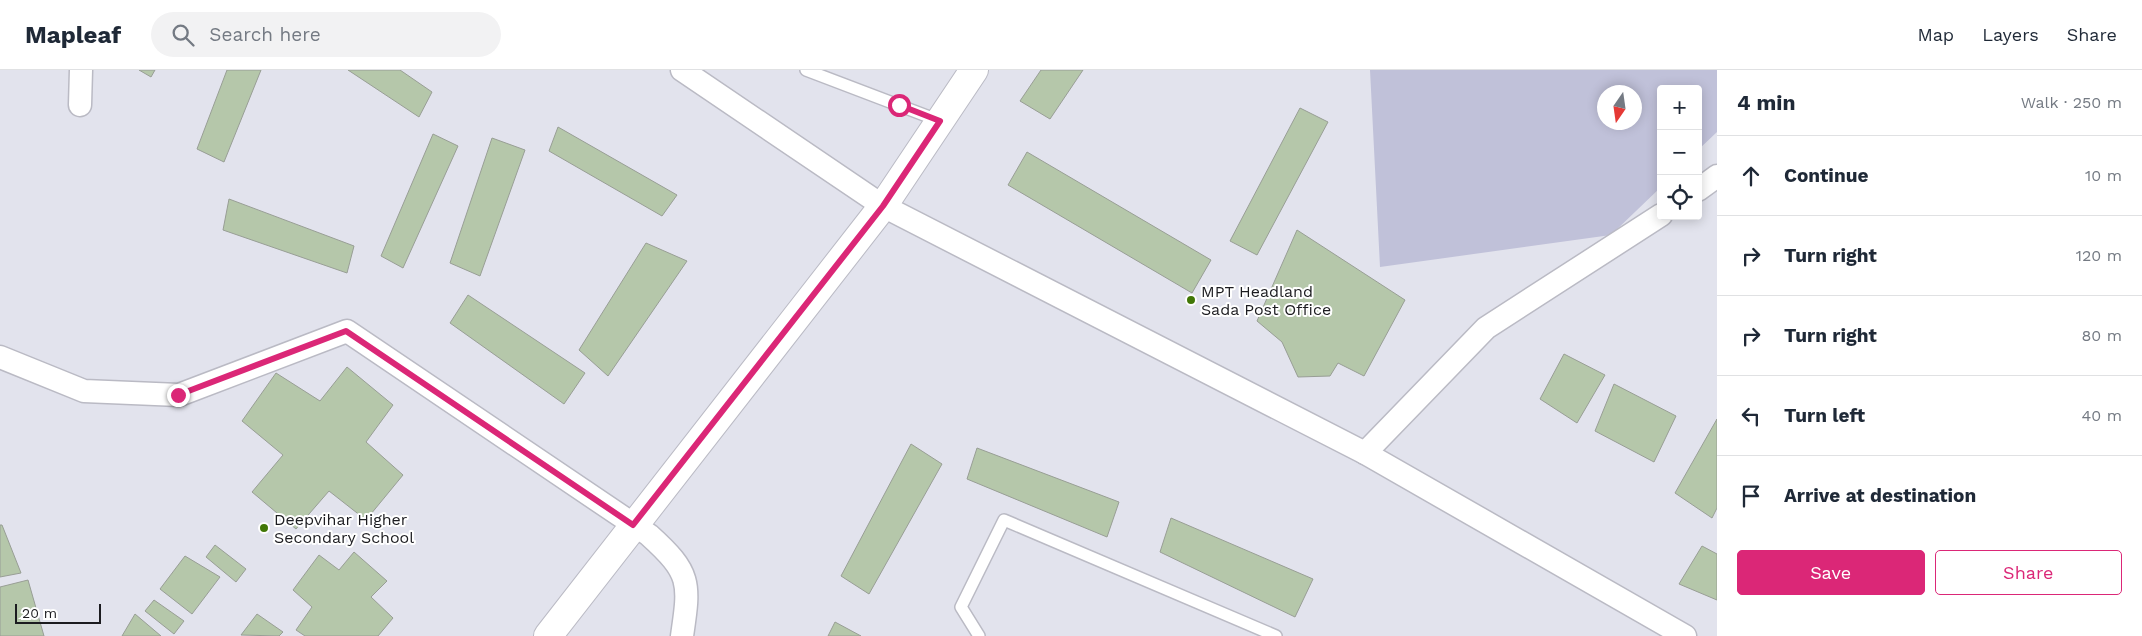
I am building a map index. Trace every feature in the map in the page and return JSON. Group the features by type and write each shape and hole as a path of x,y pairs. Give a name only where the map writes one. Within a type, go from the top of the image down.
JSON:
{"street":[{"path":"80,104 81,70"},
{"path":"682,70 883,206 1365,453 1685,636"},
{"path":"548,636 883,206 974,70"},
{"path":"1702,187 1717,176"},
{"path":"1365,453 1486,328 1657,217"},
{"path":"0,357 84,391 178,395 346,331 649,535 666,551 685,578 688,597 682,636"}],"lane":[{"path":"806,70 940,121"},
{"path":"979,636 961,607 1004,520 1276,636"}],"shaded area":[{"path":"1370,70 1717,70 1717,132 1702,146 1702,85 1657,85 1657,191 1611,235 1380,267"}],"building":[{"path":"139,70 155,70 151,77"},
{"path":"227,70 261,70 224,162 197,149"},
{"path":"348,70 400,70 432,92 419,117"},
{"path":"1041,70 1083,70 1050,119 1020,101"},
{"path":"1300,108 1328,122 1257,255 1230,241"},
{"path":"558,127 677,195 662,216 549,151"},
{"path":"433,134 458,146 403,268 381,256"},
{"path":"492,138 525,150 480,276 450,263"},
{"path":"1027,152 1211,260 1192,293 1008,185"},
{"path":"229,199 354,246 347,273 223,230"},
{"path":"1297,230 1405,300 1364,376 1338,363 1330,376 1298,377 1282,342 1257,321"},
{"path":"646,243 687,261 608,376 579,350"},
{"path":"468,295 585,373 564,404 450,323"},
{"path":"1564,354 1605,375 1577,423 1540,399"},
{"path":"347,367 393,405 366,442 403,475 366,520 329,491 296,529 252,492 283,455 242,421 276,373 320,401"},
{"path":"1614,384 1676,416 1654,462 1595,431"},
{"path":"1717,419 1717,508 1712,518 1675,493"},
{"path":"911,444 942,464 869,594 841,576"},
{"path":"977,448 1119,502 1107,537 967,479"},
{"path":"1171,518 1313,579 1295,617 1160,552"},
{"path":"0,525 2,525 21,573 0,577"},
{"path":"215,545 246,569 236,582 206,557"},
{"path":"1702,546 1717,554 1717,600 1679,584"},
{"path":"354,552 387,581 371,597 393,618 378,636 305,636 296,630 312,607 293,590 319,555 339,570"},
{"path":"185,556 220,577 192,614 160,589"},
{"path":"28,580 44,636 0,636 0,587"},
{"path":"154,600 184,621 174,634 145,611"},
{"path":"135,614 161,636 122,636"},
{"path":"257,614 283,632 279,636 241,635"},
{"path":"835,622 861,636 828,636"}],"place":[{"name":"MPT Headland Sada Post Office","path":"1191,300"},
{"name":"Deepvihar Higher Secondary School","path":"264,528"}],"route":[{"path":"178,395 346,331 633,525 883,206 940,121 899,105"}]}
